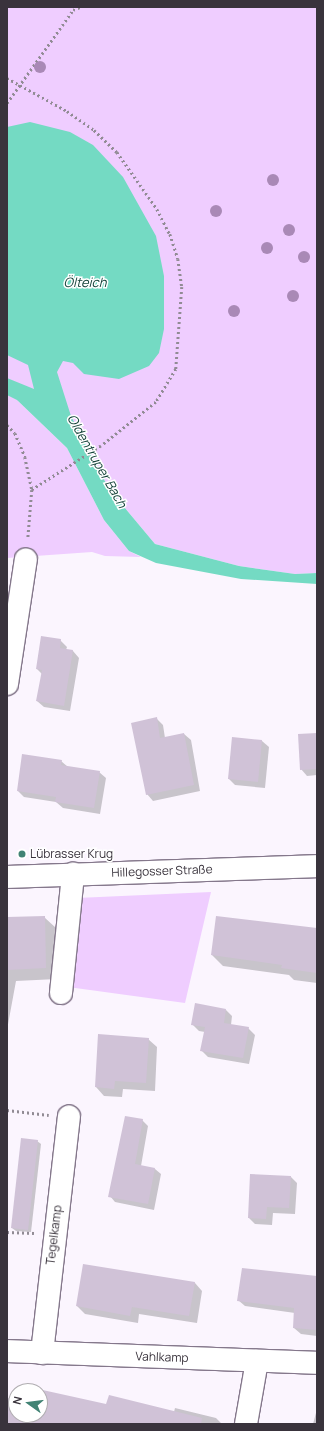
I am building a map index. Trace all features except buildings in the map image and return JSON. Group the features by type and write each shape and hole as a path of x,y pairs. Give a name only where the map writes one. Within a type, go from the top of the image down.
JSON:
{"street":[{"path":"7,684 27,551"},
{"name":"Hillegosser Straße","path":"7,876 317,866"},
{"path":"61,993 73,874"},
{"name":"Tegelkamp","path":"42,1353 54,1234 69,1117"},
{"name":"Vahlkamp","path":"7,1351 317,1363"},
{"path":"246,1424 257,1361"}],"path":[{"path":"7,103 19,83 35,66 73,9 80,7"},
{"path":"7,78 19,83 88,126 117,152 157,208 170,234 178,259 182,287 176,369 156,402 101,446 32,490"},
{"path":"7,425 15,434 25,457 32,490 27,551"},
{"path":"7,1110 69,1117"},
{"path":"7,1232 54,1234"}],"shaded area":[{"path":"7,7 317,7 317,573 295,574 239,566 155,544 109,489 71,416 18,401 67,448 104,520 129,551 141,557 105,556 92,552 7,558"},
{"path":"211,892 185,1003 68,987 77,898"}],"water":[{"name":"Ölteich","path":"30,122 70,132 93,145 123,177 156,236 164,276 164,329 159,353 149,366 119,379 84,374 73,363 63,361 57,372 71,416 109,489 155,544 239,566 295,574 317,573 317,584 241,579 156,563 129,551 104,520 67,448 17,400 7,395 7,378 34,389 28,365 7,355 7,127"}],"place":[{"name":"Lübrasser Krug","path":"22,854"}],"water label":[{"name":"Oldentruper Bach","path":"97,461"}]}
